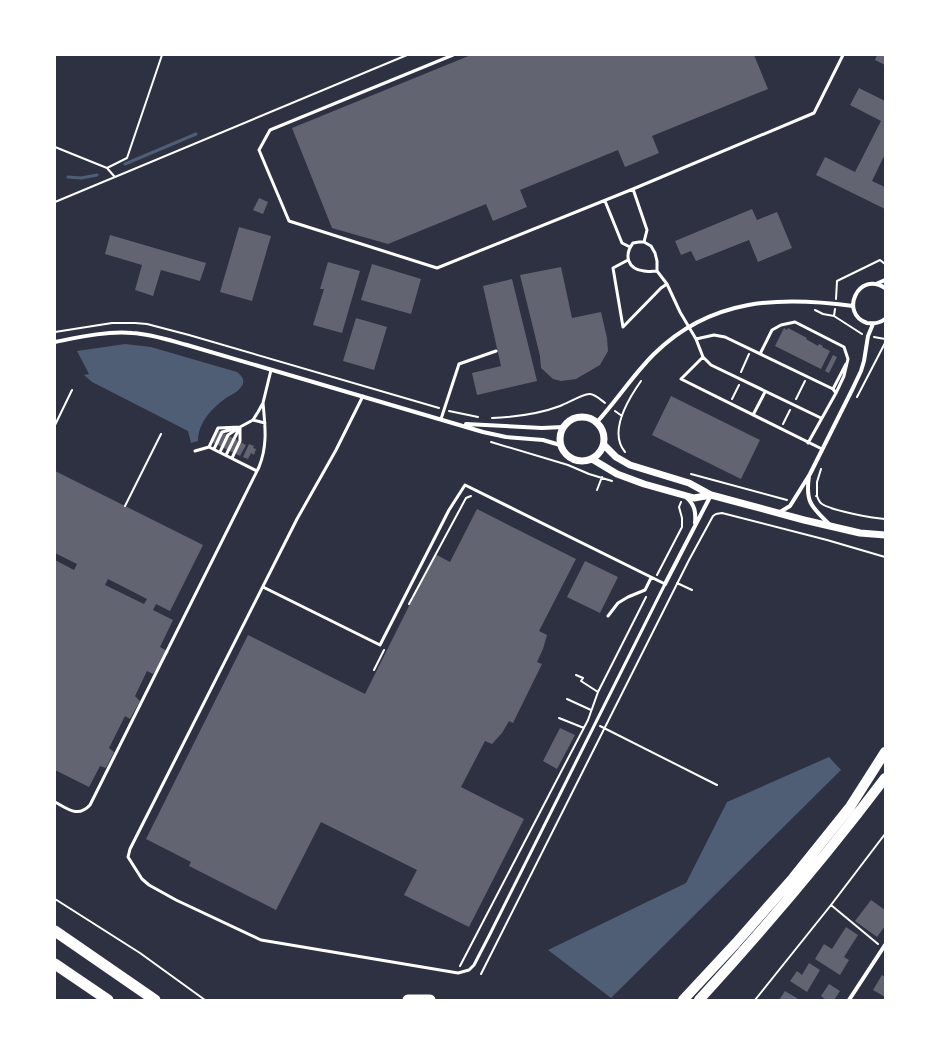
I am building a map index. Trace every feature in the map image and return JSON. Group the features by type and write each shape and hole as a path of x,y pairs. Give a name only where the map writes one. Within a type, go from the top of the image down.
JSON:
{"highway":[{"path":"55,931 155,1000"},
{"path":"55,964 108,1000"},
{"path":"408,1000 430,1000"}],"main road":[{"path":"683,1000 731,949 793,878 850,807 885,752"},
{"path":"699,1000 780,909 885,778"}],"street":[{"path":"885,280 861,288 854,296 853,306 859,318 866,322 873,324 885,319"},
{"path":"876,284 885,288"},
{"path":"597,422 653,355 670,340 689,327 719,313 733,308 757,303 796,301 853,306"},
{"path":"778,513 785,510 793,501 810,474 861,371 868,336 873,324"},
{"path":"55,342 111,333 133,333 164,339 494,434 543,440 560,445"},
{"path":"587,416 597,422 604,432 604,445 599,453 592,459 579,461 567,456 560,445 563,427 571,419 576,417 587,416"},
{"path":"460,424 542,428 563,427"},
{"path":"604,445 616,457 630,465 689,483 711,495 832,527 868,535 885,535"},
{"path":"592,459 617,474 683,499 694,507 695,525"},
{"path":"810,474 807,490 809,500 816,511 832,527"},
{"path":"683,499 711,495"},
{"path":"664,584 711,495"},
{"path":"883,948 885,955"},
{"path":"849,1000 883,948"}],"lane":[{"path":"453,55 270,130 259,150 289,221 437,268 605,201 814,113 843,55"},
{"path":"633,189 647,230 644,242"},
{"path":"605,201 622,243 630,247"},
{"path":"657,271 644,271 635,268 628,260 628,252 633,243 644,242 651,246 655,253 657,271 667,284 680,312 696,339 703,357 711,365 821,418"},
{"path":"628,260 612,268 623,327 661,288 667,284"},
{"path":"760,354 772,330 781,325 795,322 844,347 848,359 844,376 808,443"},
{"path":"696,339 714,335 725,337 833,389 836,393"},
{"path":"441,419 459,364 496,351"},
{"path":"703,357 681,379 822,449"},
{"path":"833,389 848,359"},
{"path":"220,452 228,435 253,420 263,402 271,370"},
{"path":"753,415 765,392"},
{"path":"263,587 380,645 448,510 465,485 664,584 596,724 474,965 469,970 463,973 261,940 176,900 149,885 142,879 128,857 130,849 297,519 336,450 363,396"},
{"path":"55,802 76,812 81,811 90,805 257,471 264,450 266,438 263,402"},
{"path":"253,420 265,423"},
{"path":"209,447 218,428 240,427"},
{"path":"214,449 222,432 240,427"},
{"path":"226,455 240,427"},
{"path":"232,458 240,441 240,427"},
{"path":"195,451 209,447 257,471"},
{"path":"608,616 618,603 645,590 653,579"}],"path":[{"path":"107,168 127,158 162,55"},
{"path":"55,202 114,176 407,55"},
{"path":"55,147 107,168 114,176"},
{"path":"189,335 444,409 480,417"},
{"path":"857,398 885,343"},
{"path":"730,404 752,350"},
{"path":"55,424 72,390"},
{"path":"486,418 520,416 547,410 590,394 610,407"},
{"path":"629,454 622,448 619,440 618,429 632,394"},
{"path":"125,506 161,434"},
{"path":"486,440 551,459 601,478 597,490"},
{"path":"823,466 817,482 817,496 821,503 830,508 871,518 885,519"},
{"path":"688,473 793,501"},
{"path":"407,608 466,498 474,496"},
{"path":"809,500 817,496"},
{"path":"653,579 682,527 682,518 679,507 683,499"},
{"path":"481,974 710,519 719,513 827,540 885,557"},
{"path":"677,583 692,590"},
{"path":"463,973 460,966 588,720 598,692 649,592 645,590"},
{"path":"374,670 385,649"},
{"path":"576,675 582,678 581,681 598,692"},
{"path":"567,699 592,710"},
{"path":"559,718 584,728"},
{"path":"588,720 717,785"},
{"path":"755,1000 831,906 885,834"},
{"path":"55,899 140,953 206,1000"},
{"path":"831,906 883,948"}],"water":[{"path":"125,344 151,347 237,372 242,377 243,383 238,390 211,411 200,428 198,441 191,443 188,431 92,382 84,375 89,374 77,351"},
{"path":"829,757 841,770 611,998 548,950 686,883 727,802"}],"building":[{"path":"471,55 754,55 768,89 652,136 659,153 625,167 618,150 520,190 527,207 493,221 486,204 388,244 332,228 292,128"},
{"path":"877,55 885,55 885,65 875,60"},
{"path":"859,88 885,101 885,154 872,181 885,187 885,209 816,175 825,157 855,172 881,121 850,105"},
{"path":"259,198 268,202 263,214 253,210"},
{"path":"752,209 757,220 777,212 792,248 758,262 749,240 696,261 691,251 681,255 675,241"},
{"path":"239,227 271,236 252,301 220,292"},
{"path":"110,235 206,263 200,281 161,270 153,296 135,290 142,265 105,254"},
{"path":"328,262 360,271 342,333 313,325 324,289 320,289"},
{"path":"372,264 421,279 411,314 361,300"},
{"path":"561,267 572,318 601,312 607,338 608,351 600,365 576,379 561,381 553,379 541,368 540,356 520,275"},
{"path":"512,279 537,381 477,395 472,373 501,366 483,286"},
{"path":"356,318 387,327 374,370 343,361"},
{"path":"784,328 787,330 788,328 807,338 806,339 818,346 819,344 830,351 821,369 775,346"},
{"path":"833,355 837,357 829,373 825,371"},
{"path":"671,396 760,440 741,479 652,435"},
{"path":"218,430 246,445 240,456 212,442"},
{"path":"249,444 254,446 253,448 256,449 254,455 251,453 248,459 243,457"},
{"path":"55,471 203,545 170,611 156,604 153,610 173,620 160,647 169,652 153,674 147,671 135,696 140,701 130,719 125,716 109,748 114,752 106,768 100,766 89,787 55,770 55,560 74,570 77,564 55,553","holes":["108,579 147,599 144,604 105,585"]},
{"path":"477,509 576,559 539,631 547,635 537,662 542,664 513,723 509,721 502,733 492,744 485,741 461,787 524,819 469,927 404,895 417,870 321,822 276,910 189,866 191,862 146,839 248,635 365,694 435,554 450,562"},
{"path":"585,561 618,577 600,613 567,597"},
{"path":"560,728 575,735 557,769 543,761"},
{"path":"871,900 885,910 885,926 877,937 855,921"},
{"path":"846,927 858,935 844,957 849,960 840,975 815,959 824,944 832,949"},
{"path":"809,963 820,970 807,992 790,981 797,971 802,975"},
{"path":"882,975 885,977 885,997 873,990"},
{"path":"829,984 840,991 834,1000 826,1000 821,996"},
{"path":"785,991 800,1000 779,1000"}],"waterway":[{"path":"125,164 196,134"},
{"path":"68,177 81,178 97,175"}]}
